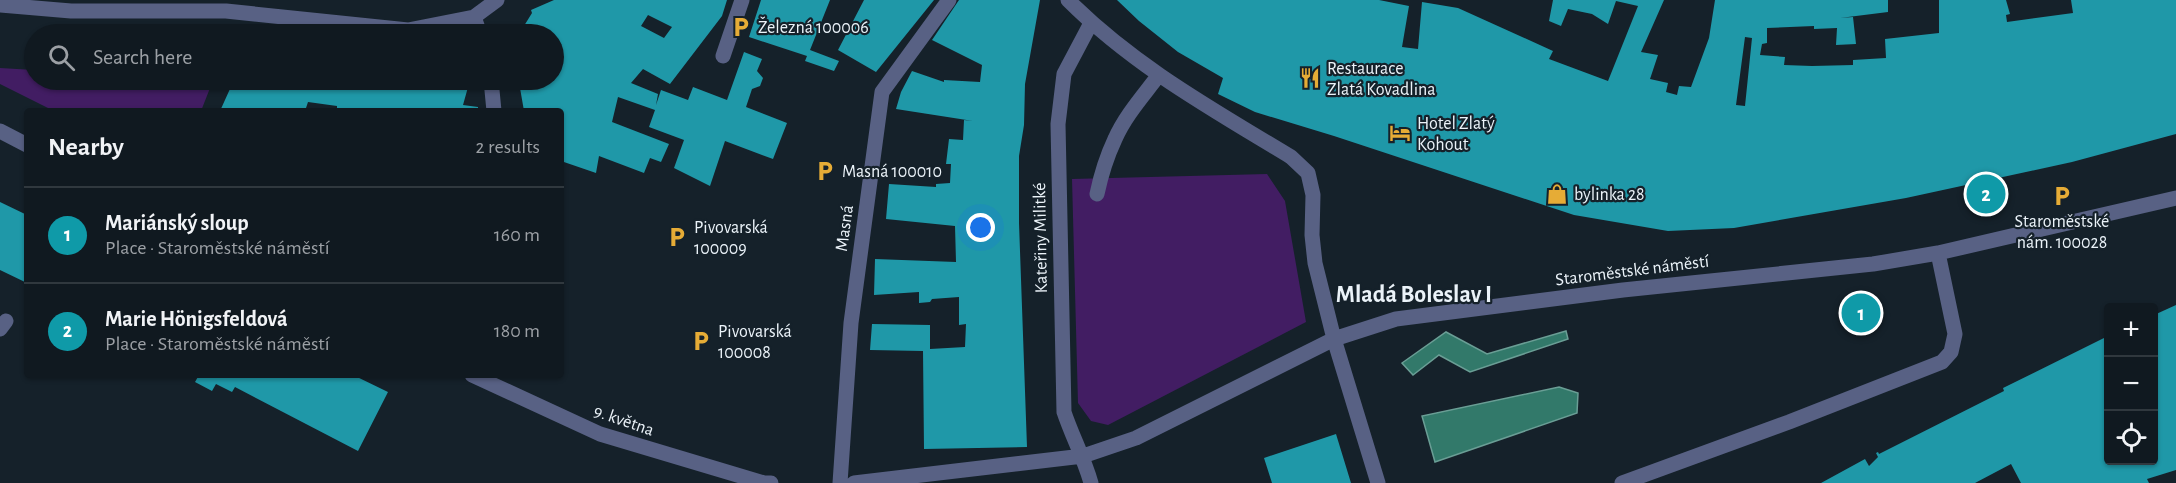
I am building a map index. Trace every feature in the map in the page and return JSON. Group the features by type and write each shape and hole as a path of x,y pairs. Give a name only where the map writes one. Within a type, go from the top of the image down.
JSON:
{"street":[{"path":"438,24 474,17 497,0"},
{"path":"723,56 742,0"},
{"name":"Masná","path":"840,483 851,323 882,92 949,0"},
{"path":"1068,0 1091,22 1158,76 1291,157 1308,173 1313,195 1312,235 1315,263 1334,339 1378,483"},
{"path":"0,5 71,11 226,11 351,24"},
{"path":"474,17 476,24"},
{"name":"Kateřiny Militké","path":"1091,22 1064,74 1058,124 1064,412 1083,456 1091,483"},
{"path":"1097,194 1103,169 1115,137 1158,76"},
{"path":"492,90 495,108"},
{"path":"0,131 24,143"},
{"name":"Staroměstské náměstí","path":"1083,456 1136,438 1334,339 1396,319 1623,290 1873,264 1938,253 2176,198"},
{"path":"1622,483 1789,422 1941,362 1951,352 1955,334 1938,253"},
{"name":"9. května","path":"479,378 600,434 764,483 771,483"},
{"path":"854,483 1083,456"}],"shaded area":[{"path":"0,68 24,69 24,90 209,90 202,108 48,108 0,84"},
{"path":"1267,174 1285,201 1306,322 1108,425 1091,421 1078,403 1072,179"},
{"path":"1566,331 1568,339 1470,372 1439,355 1413,375 1402,363 1446,332 1487,354"},
{"path":"1559,387 1578,393 1577,413 1435,462 1422,416"}],"building":[{"path":"554,0 727,0 722,16 670,84 643,69 631,83 658,94 656,105 661,90 688,100 693,87 727,100 744,52 762,59 757,71 763,78 760,86 752,89 746,107 787,123 773,159 725,141 710,186 674,168 684,140 649,127 655,110 618,97 612,122 669,144 661,162 650,158 644,173 599,156 596,173 564,162 564,108 523,108 520,90 564,90 564,24 525,24 532,13 531,10","holes":["648,15 672,27 664,38 641,26"]},
{"path":"761,0 830,0 810,50 839,61 834,71 805,61 807,56 749,37"},
{"path":"864,0 934,0 876,72 838,50"},
{"path":"959,0 1040,0 1025,84 1024,125 1019,156 1019,223 1027,447 924,449 923,351 870,350 872,324 930,325 930,349 965,347 966,324 959,325 959,297 932,299 930,302 919,303 919,292 874,295 875,259 956,262 955,226 886,219 889,184 936,187 936,184 950,183 951,164 946,164 949,139 963,140 964,120 973,121 896,109 901,92 912,71 944,82 944,80 980,82 982,65 932,40"},
{"path":"1117,0 1379,0 1409,6 1402,47 1418,49 1422,2 1458,8 1553,51 1549,59 1608,81 1638,6 1616,1 1608,24 1592,14 1568,9 1561,26 1549,21 1553,0 1664,0 1641,52 1658,55 1650,79 1668,83 1666,92 1677,95 1679,86 1691,87 1709,38 1715,0 1888,0 1888,12 1840,18 1853,17 1856,44 1836,45 1837,28 1814,29 1814,26 1767,28 1767,43 1762,44 1760,55 1785,57 1784,65 1812,66 1853,65 1853,60 1886,58 1885,39 1939,33 1939,0 2006,0 2010,14 2006,15 2007,22 2073,13 2071,0 2176,0 2176,134 2072,162 1906,198 1734,228 1668,231 1574,215 1255,112 1218,94 1223,78 1178,52","holes":["1745,37 1752,38 1745,106 1736,105"]},
{"path":"229,90 467,90 463,105 478,107 337,108 337,106 308,102 306,108 221,108"},
{"path":"0,202 24,214 24,282 0,270"},
{"path":"2176,305 2176,470 2147,479 2149,483 2021,483 2011,464 1975,483 1821,483 1865,459 1869,466 1878,457 1876,453 1879,454 2004,391 2003,388 2104,338 2104,465 2158,465 2158,313"},
{"path":"197,378 359,378 388,392 358,451 235,387 232,392 216,384 212,391 195,382"},
{"path":"1336,434 1351,483 1272,483 1264,458"}],"place":[{"name":"Železná 100006","path":"741,27"},
{"name":"Restaurace Zlatá Kovadlina","path":"1310,78"},
{"name":"Hotel Zlatý Kohout","path":"1400,133"},
{"name":"Masná 100010","path":"825,171"},
{"name":"bylinka 28","path":"1557,194"},
{"name":"Marie Hönigsfeldová","path":"1986,194"},
{"name":"Staroměstské nám. 100028","path":"2062,196"},
{"name":"Pivovarská 100009","path":"677,237"},
{"name":"Mariánský sloup","path":"1861,313"},
{"name":"Pivovarská 100008","path":"701,341"}],"district":[{"name":"Mladá Boleslav I","path":"1414,294"}]}
